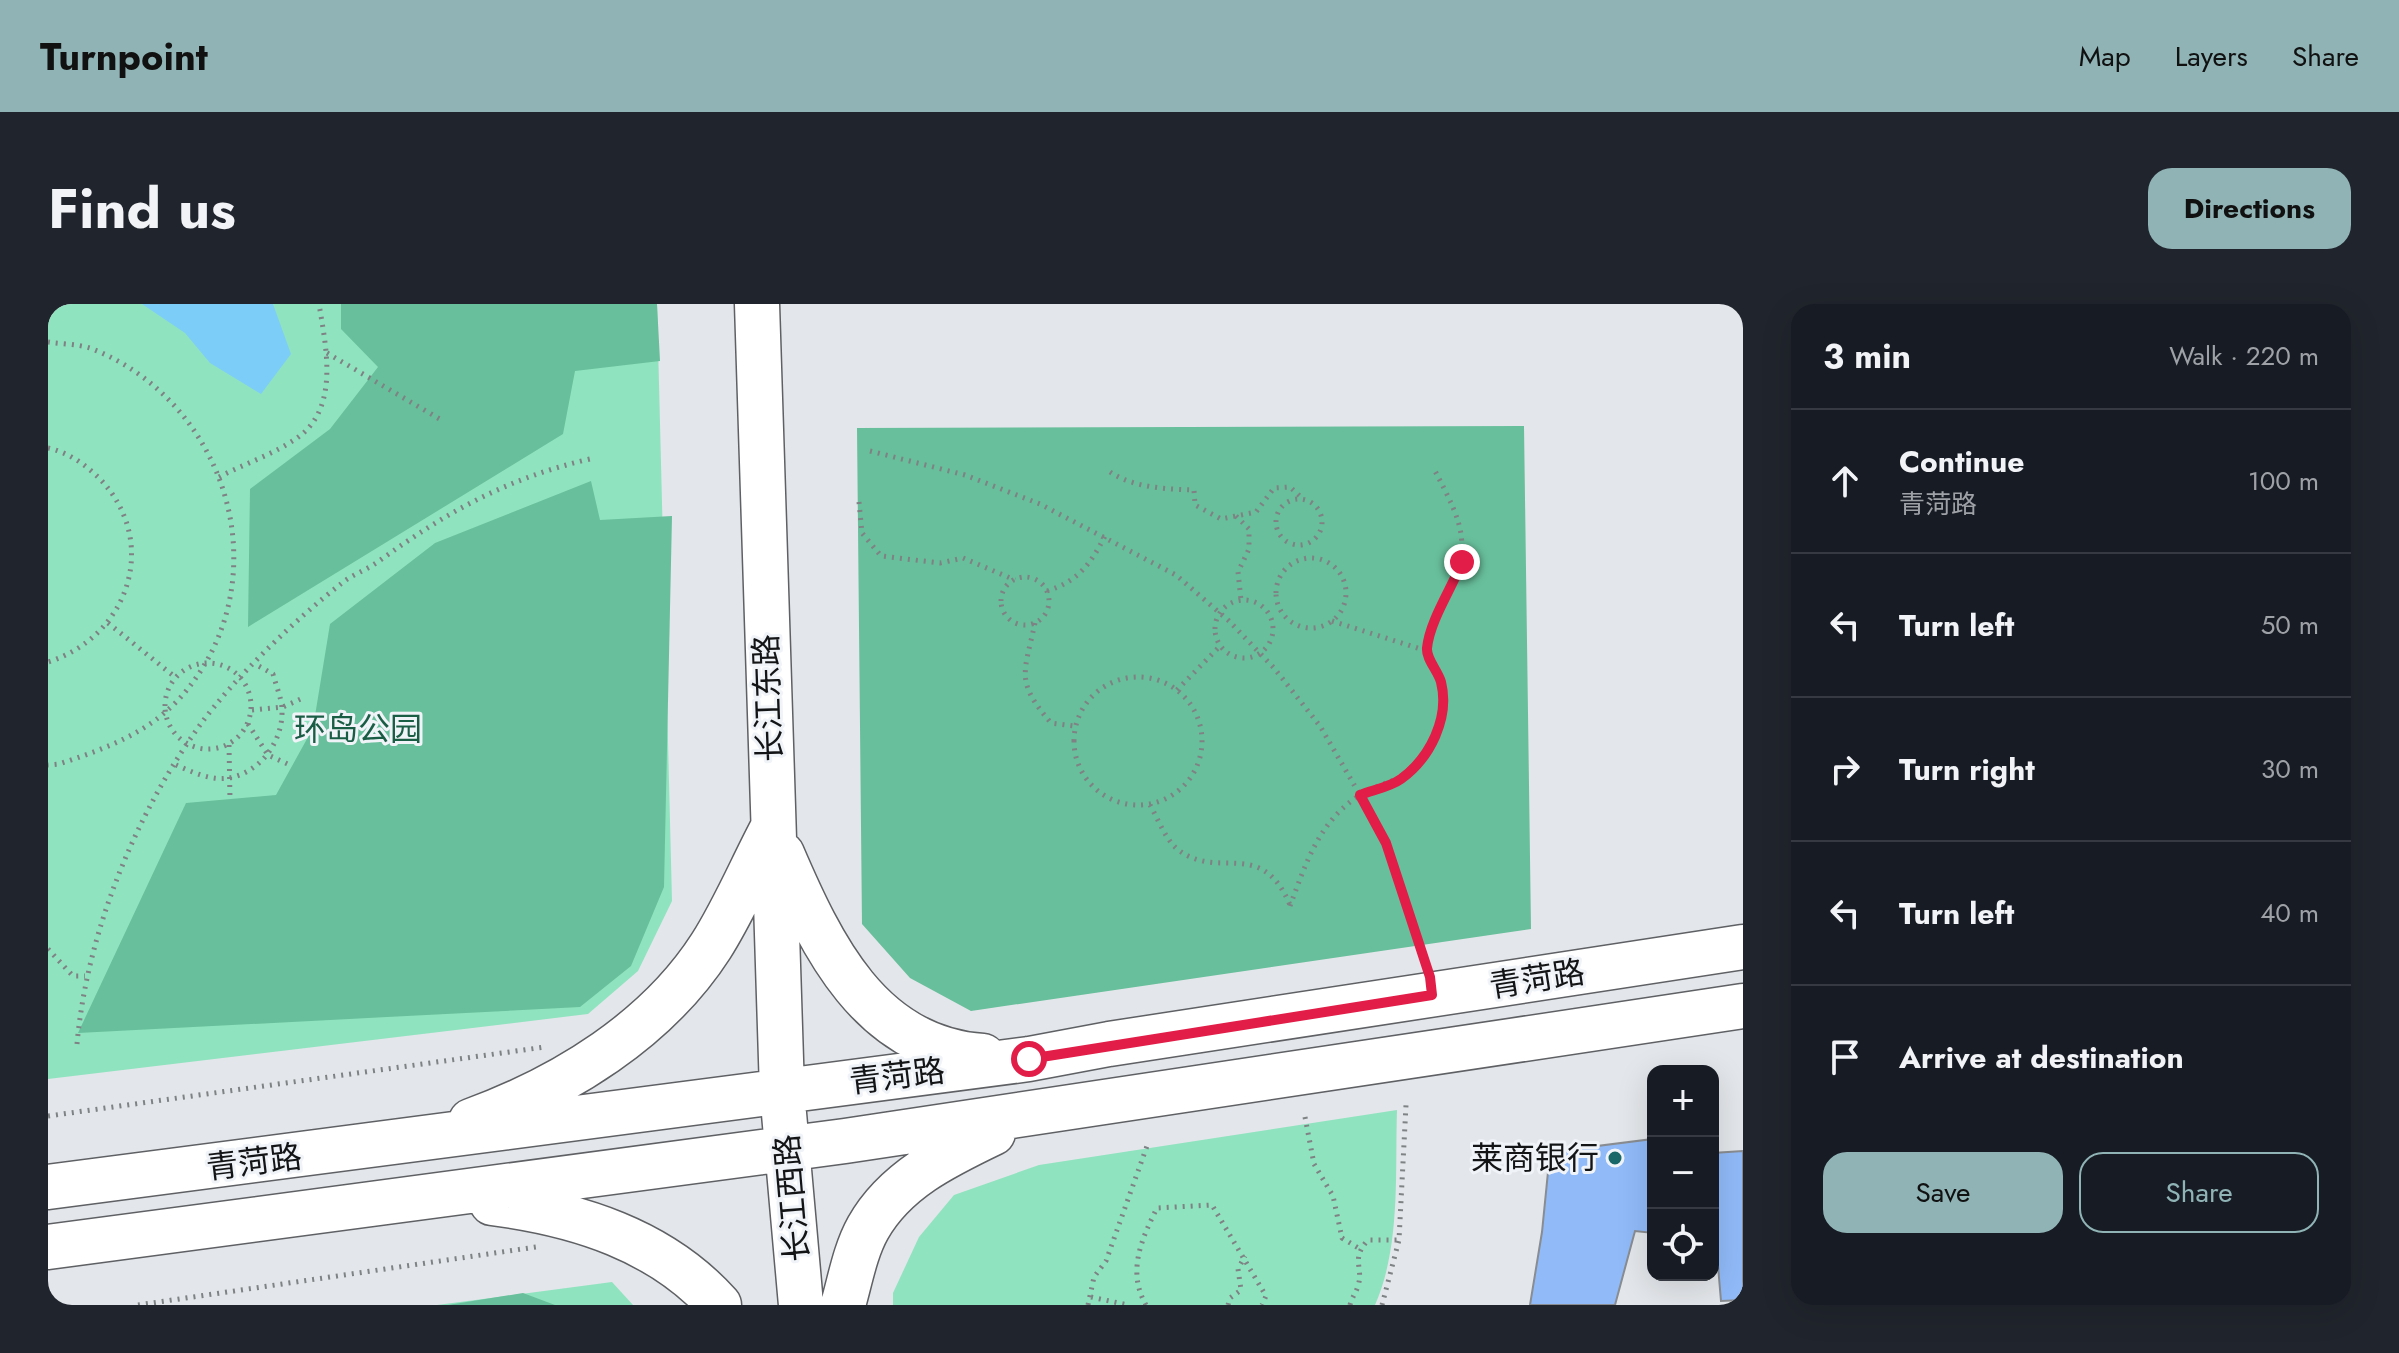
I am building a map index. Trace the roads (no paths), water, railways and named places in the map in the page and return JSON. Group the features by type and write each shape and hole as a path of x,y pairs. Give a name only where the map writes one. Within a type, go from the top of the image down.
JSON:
{"main road":[{"name":"长江东路","path":"757,304 782,1091"},
{"path":"772,829 824,943 884,1020 923,1041 966,1055 1029,1059"},
{"path":"404,1143 483,1116 557,1080 633,1034 711,946 772,829"},
{"name":"青菏路","path":"48,1187 404,1143 1029,1059 1743,947"},
{"name":"青菏路","path":"48,1247 1031,1115 1743,1006"},
{"name":"长江西路","path":"782,1091 801,1305"},
{"path":"843,1305 867,1230 890,1198 925,1168 1031,1115"},
{"path":"414,1200 483,1202 534,1208 624,1234 695,1278 719,1305"}],"water":[{"path":"142,304 273,304 291,354 261,394 210,363 185,333"}],"place":[{"name":"莱商银行","path":"1615,1158"}],"park label":[{"name":"环岛公园","path":"358,729"}]}
